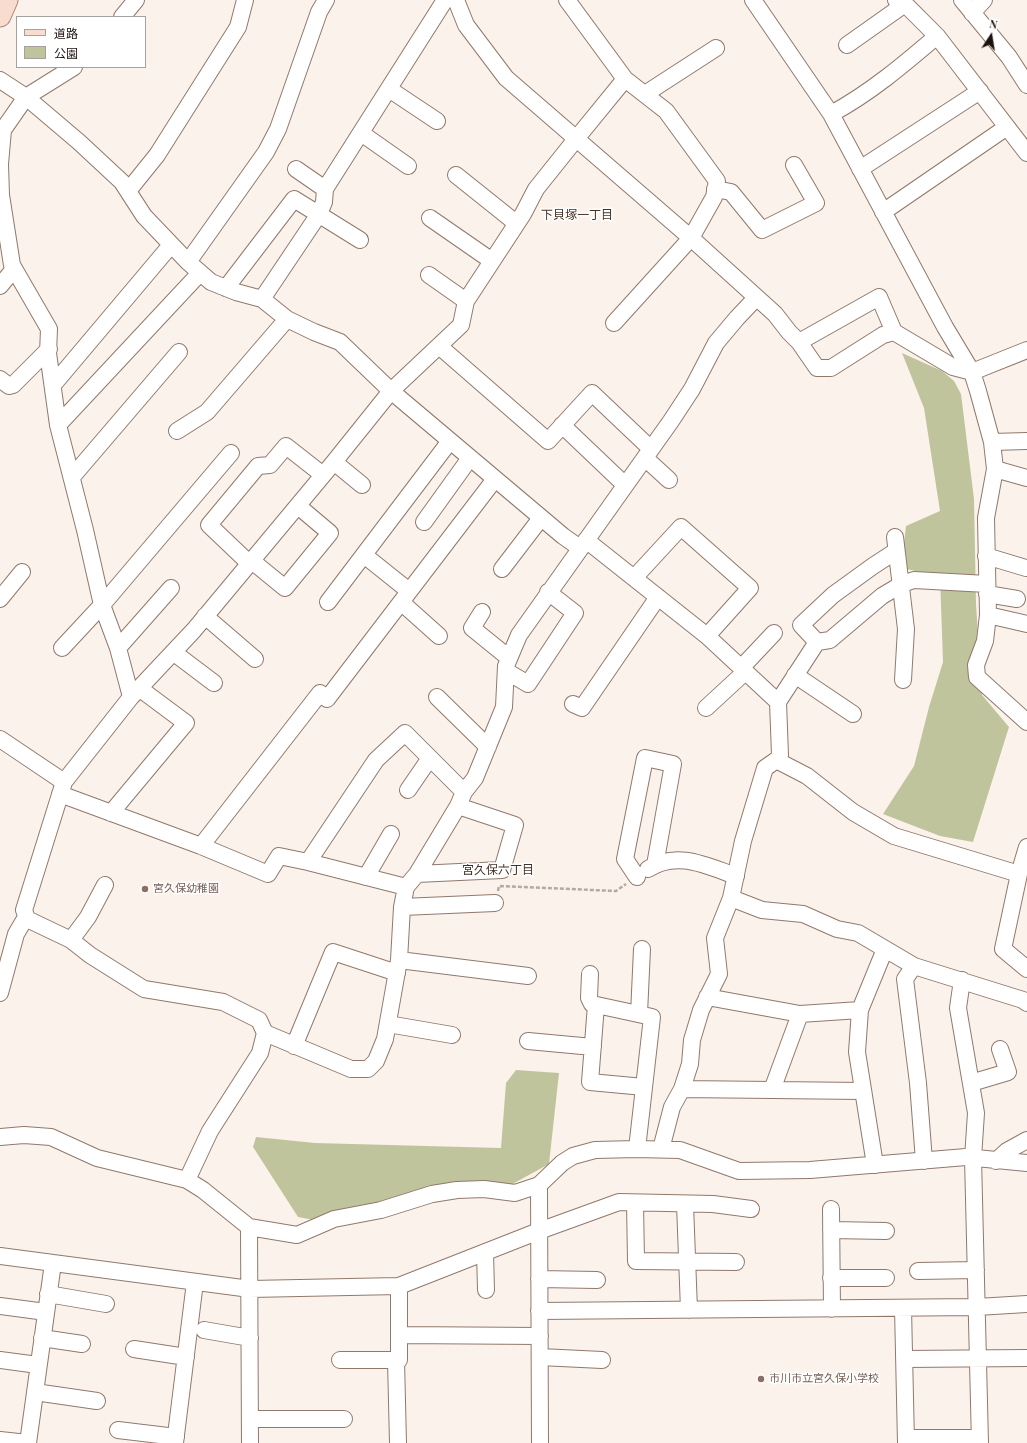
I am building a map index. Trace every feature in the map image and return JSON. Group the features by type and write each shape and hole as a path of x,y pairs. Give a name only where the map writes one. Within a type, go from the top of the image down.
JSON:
{"main road":[{"path":"0,16 7,0"}],"street":[{"path":"123,16 136,0"},
{"path":"128,191 157,155 238,27 245,0"},
{"path":"188,262 266,152 278,129 320,12 326,0"},
{"path":"262,299 319,214 324,202 325,189 445,0"},
{"path":"456,0 466,25 506,78 691,238 775,314 799,342 817,368 831,368 883,335 894,332"},
{"path":"567,0 625,79 666,111 716,181 714,197 691,238 614,322"},
{"path":"753,0 831,114 945,327 972,372 992,442 995,469 986,518 988,614 985,641 976,664 977,677 1026,718"},
{"path":"962,0 1009,57 1027,85"},
{"path":"972,13 984,0"},
{"path":"847,45 901,1 937,36 1027,153"},
{"path":"831,114 853,102 894,72 937,36"},
{"path":"645,94 716,48"},
{"path":"72,68 26,97 3,130 0,164 1,196 12,265 49,329 48,349 58,425 72,477 102,605 118,648 135,692 186,723 111,813"},
{"path":"625,79 536,190 466,302 462,325 391,391 323,476 251,562 173,652 135,692 62,788 24,910 27,920 71,940 90,956 144,989 223,1002 258,1020 265,1033 351,1069 368,1069 376,1061 385,1038 388,1024 398,966 402,907 406,887 417,874 474,778 488,747 504,707 508,665 519,635 548,592 672,421 692,389 716,343 756,298"},
{"path":"0,80 26,97 79,142 122,182 144,216 188,262 211,282 262,299 287,319 340,342 391,391 541,518 634,578 707,636 778,702"},
{"path":"389,88 438,121"},
{"path":"860,169 980,91"},
{"path":"883,212 1007,128"},
{"path":"361,133 408,166"},
{"path":"715,189 731,192 762,230 816,203 794,165"},
{"path":"296,169 325,189"},
{"path":"456,175 516,223"},
{"path":"226,288 294,199 360,240"},
{"path":"430,218 492,261"},
{"path":"53,385 171,245"},
{"path":"0,286 14,269"},
{"path":"58,425 200,273"},
{"path":"429,275 466,302"},
{"path":"799,342 878,297 894,332 953,367 972,372 1027,350"},
{"path":"177,431 207,412 287,319"},
{"path":"439,346 548,441 592,393 648,454 669,480"},
{"path":"0,379 9,386 13,385 48,349"},
{"path":"72,477 179,352"},
{"path":"562,425 625,485"},
{"path":"328,602 450,441"},
{"path":"992,442 1027,441"},
{"path":"298,506 330,533 284,588 251,562 209,525 258,466 270,465 286,446 323,476"},
{"path":"62,648 102,605 231,454"},
{"path":"424,522 470,458"},
{"path":"334,462 362,485"},
{"path":"995,469 1027,478"},
{"path":"201,846 320,693 327,699 495,479"},
{"path":"502,568 541,518"},
{"path":"634,578 681,527 750,588 707,636"},
{"path":"817,642 801,625 833,596 872,566 895,544 906,629 903,680"},
{"path":"364,555 405,596 439,636"},
{"path":"986,556 1026,568"},
{"path":"0,599 22,572"},
{"path":"661,1149 672,1107 682,1089 690,1064 692,1040 701,1010 719,974 715,938 731,898 743,841 764,768 776,760 780,755 778,702 795,675 817,642 830,640 882,596 900,585 914,580 987,589 1017,599"},
{"path":"118,648 171,588"},
{"path":"482,612 472,628 528,684 575,613 548,592"},
{"path":"573,704 582,708 658,597"},
{"path":"988,614 1027,624"},
{"path":"205,616 255,659"},
{"path":"706,708 743,670 774,633"},
{"path":"173,652 214,683"},
{"path":"795,675 853,714"},
{"path":"437,697 488,747"},
{"path":"308,862 376,760 405,733 430,758 461,799 515,825 502,870 417,874"},
{"path":"0,739 62,788 111,813 201,846 268,874 279,856 406,887"},
{"path":"408,790 430,758"},
{"path":"655,865 673,764 645,758 625,859 634,878 655,865 674,859 689,860 736,876"},
{"path":"776,760 806,776 853,812 894,836 1019,874"},
{"path":"366,877 391,834"},
{"path":"1027,847 1019,874 1002,949 1027,970"},
{"path":"71,940 88,917 105,886"},
{"path":"731,898 762,910 803,914 837,929 858,933 914,966 962,980 1023,1000 1027,1003"},
{"path":"402,907 495,902"},
{"path":"0,993 16,934 26,917"},
{"path":"638,1014 642,949"},
{"path":"875,1165 857,1052 860,1010 885,949"},
{"path":"294,1046 333,952 398,966 528,976"},
{"path":"914,966 905,979 918,1083 924,1161"},
{"path":"590,974 589,998 592,1004 652,1017 637,1149"},
{"path":"903,1308 906,1440 980,1440 973,1158 976,1113 958,1008 962,980"},
{"path":"707,998 800,1014 860,1010"},
{"path":"596,1005 590,1082 644,1087"},
{"path":"772,1090 800,1014"},
{"path":"388,1024 452,1035"},
{"path":"186,1180 210,1131 260,1053 265,1033"},
{"path":"528,1041 593,1047"},
{"path":"971,1083 1008,1072 1000,1049"},
{"path":"682,1089 863,1091"},
{"path":"0,1137 24,1135 51,1136 97,1158 186,1180 203,1190 248,1227 297,1235 334,1219 381,1210 432,1194 457,1190 484,1189 515,1193 539,1185 562,1163 573,1156 595,1150 680,1150 739,1171 810,1170 966,1157 996,1161 1027,1162"},
{"path":"996,1161 1007,1151 1027,1140"},
{"path":"539,1185 540,1443"},
{"path":"0,1256 250,1289 399,1286 539,1231 619,1202 713,1204 750,1209"},
{"path":"635,1203 636,1260 736,1262"},
{"path":"685,1204 689,1310"},
{"path":"831,1209 832,1308"},
{"path":"248,1227 250,1289 250,1443"},
{"path":"831,1230 886,1231"},
{"path":"485,1252 486,1290"},
{"path":"0,1440 28,1443 53,1263"},
{"path":"918,1271 976,1270"},
{"path":"831,1278 886,1278"},
{"path":"539,1279 597,1280"},
{"path":"118,1430 175,1440 195,1282"},
{"path":"340,1360 399,1360 399,1286"},
{"path":"48,1294 106,1304"},
{"path":"539,1311 977,1307 1027,1304"},
{"path":"0,1306 46,1312"},
{"path":"204,1330 250,1338"},
{"path":"399,1336 540,1336"},
{"path":"42,1338 82,1344"},
{"path":"134,1349 186,1357"},
{"path":"540,1357 602,1360"},
{"path":"904,1359 1027,1358"},
{"path":"0,1360 38,1365"},
{"path":"396,1360 398,1443"},
{"path":"35,1392 97,1401"},
{"path":"250,1419 344,1419"}],"path":[{"path":"495,902 499,886 616,891 634,878"}],"green space":[{"path":"902,353 942,371 954,381 961,394 974,499 976,604 982,695 1009,727 973,842 940,836 883,814 914,766 929,707 943,662 940,576 901,568 906,526 940,511 924,408"},
{"path":"516,1070 559,1073 549,1164 507,1187 314,1220 298,1217 253,1147 256,1137 315,1143 501,1148 506,1083"}],"place":[{"name":"宮久保幼稚園","path":"145,889"},
{"name":"市川市立宮久保小学校","path":"761,1379"}],"district":[{"name":"下貝塚一丁目","path":"577,215"},
{"name":"宮久保六丁目","path":"498,870"}]}
